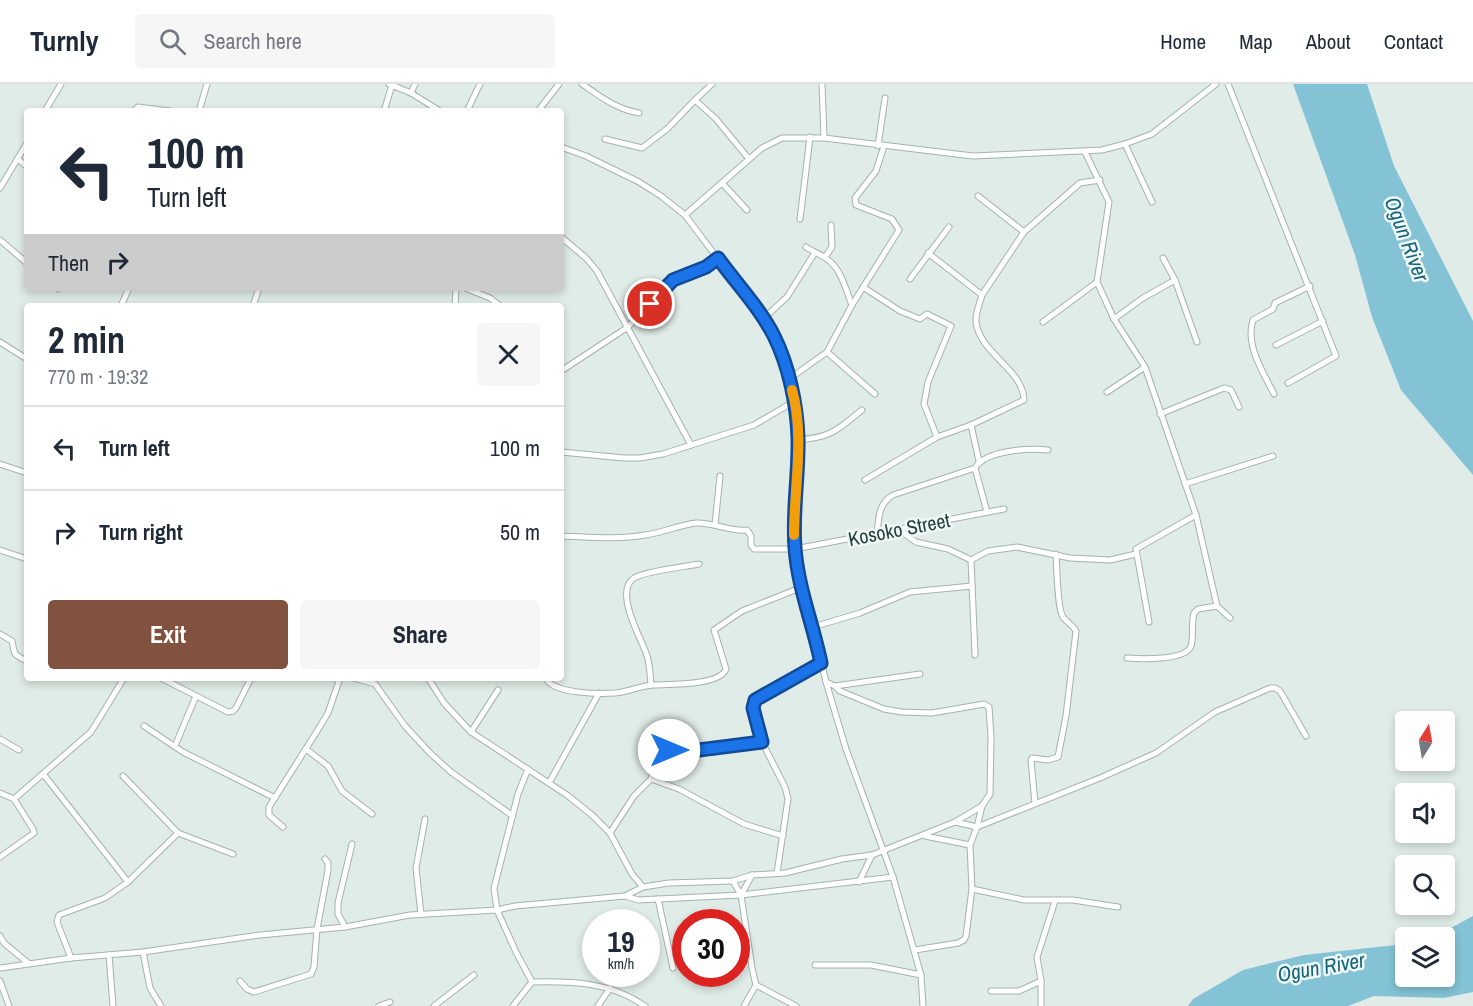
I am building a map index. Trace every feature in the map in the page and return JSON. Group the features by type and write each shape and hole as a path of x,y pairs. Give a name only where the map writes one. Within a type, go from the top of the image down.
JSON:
{"street":[{"path":"47,108 61,84"},
{"path":"200,108 207,84"},
{"path":"411,93 415,84"},
{"path":"468,108 480,84"},
{"path":"540,108 559,84"},
{"path":"582,84 608,103 639,113"},
{"path":"605,139 642,148 667,129 712,84"},
{"path":"822,84 824,138"},
{"path":"685,215 762,147 782,138 824,138 973,156 1085,152 1125,144 1152,134 1216,84"},
{"path":"1228,84 1336,356 1288,382"},
{"path":"385,108 391,85 411,93 435,108"},
{"path":"789,380 827,352 852,305 899,230 892,219 856,205 855,198 876,171 881,146 885,98"},
{"path":"695,100 723,127 749,159"},
{"path":"800,219 810,137"},
{"path":"1125,144 1152,202"},
{"path":"0,188 24,148"},
{"path":"564,148 586,156 639,182 685,215 764,319 774,337 795,401 798,440 794,500 795,549 800,588 813,627 846,750 884,849 915,950 921,975 923,1006"},
{"path":"1085,152 1100,180 1108,202 1097,282 1114,319 1145,367 1196,515 1217,606 1230,618"},
{"path":"18,159 24,164"},
{"path":"865,480 937,437 970,425 1024,400 1023,389 981,337 976,321 982,295 1024,232 1080,183 1100,180"},
{"path":"722,183 747,210"},
{"path":"978,196 1024,232"},
{"path":"825,257 832,247 831,225"},
{"path":"910,279 949,227"},
{"path":"0,240 24,260"},
{"path":"564,240 586,258 597,271 691,445"},
{"path":"806,247 814,254 825,257 839,271 852,305"},
{"path":"928,253 982,295"},
{"path":"764,319 788,297 814,254"},
{"path":"564,369 628,327 673,280 706,267 718,258"},
{"path":"1163,258 1175,280 1197,342"},
{"path":"1114,319 1143,298 1175,280"},
{"path":"1043,322 1097,282"},
{"path":"1274,394 1254,351 1249,331 1253,320 1273,309 1275,303 1310,286"},
{"path":"863,287 900,311 920,319 927,314 951,326 928,382 924,404 937,437"},
{"path":"472,291 496,303"},
{"path":"1276,345 1323,321"},
{"path":"0,342 24,357"},
{"path":"827,352 875,394"},
{"path":"1107,392 1145,367"},
{"path":"1160,414 1224,388 1232,390 1239,406"},
{"path":"564,452 640,458 663,454 754,425 795,401"},
{"path":"798,440 826,437 862,410"},
{"path":"970,425 979,461"},
{"path":"877,533 881,507 887,498 975,468 979,461 1013,450 1027,448 1048,450"},
{"path":"1185,484 1273,456"},
{"path":"0,464 24,472"},
{"path":"975,468 987,512"},
{"path":"564,536 619,538 644,536 695,523 715,525 720,476"},
{"name":"Kosoko Street","path":"715,525 747,530 751,536 753,549 795,549 1004,509"},
{"path":"1149,622 1136,549 1196,515"},
{"path":"899,530 916,542 948,549 971,560"},
{"path":"971,560 988,551 1017,547 1070,558 1110,560 1136,554"},
{"path":"0,550 24,558"},
{"path":"1035,803 1031,760 1032,758 1048,760 1058,757 1066,716 1076,631 1063,618 1056,554"},
{"path":"971,560 975,655"},
{"path":"651,685 646,652 632,623 627,595 628,586 636,577 699,564"},
{"path":"813,627 854,616 910,592 972,586"},
{"path":"548,681 560,689 616,693 651,685 670,686 720,677 726,669 714,630 742,611 800,588"},
{"path":"1127,658 1156,659 1184,653 1191,646 1194,613 1198,609 1217,606"},
{"path":"0,634 12,641 14,655 24,660"},
{"path":"777,873 788,800 785,787 762,742 753,708 755,700 821,663"},
{"path":"835,686 920,674"},
{"path":"14,799 91,732 122,681"},
{"path":"167,681 224,710 233,711 250,681"},
{"path":"283,827 269,815 269,807 327,713 339,681"},
{"path":"364,681 375,684 405,726 430,753 451,772 513,816"},
{"path":"431,681 444,704 471,732 581,806 610,833 620,856 643,887"},
{"path":"826,682 840,691 884,709 902,712 932,713 984,704 988,706 991,737 990,794 982,806 970,845 972,889 968,928 964,940 915,950"},
{"path":"956,822 977,827 1100,778 1152,755 1204,718 1270,688 1280,691 1306,736"},
{"path":"471,732 498,690"},
{"path":"549,783 599,693"},
{"path":"175,746 196,696"},
{"path":"144,726 183,752 275,798"},
{"path":"0,739 19,750"},
{"path":"610,833 634,796 651,778 657,758 669,750 699,750 762,742"},
{"path":"306,749 328,766 342,791 372,814"},
{"path":"528,769 518,794 494,882 497,910 532,982"},
{"path":"44,775 128,882"},
{"path":"123,776 178,833 233,854"},
{"path":"651,778 680,789 744,824 783,836"},
{"path":"0,793 14,799 34,833 0,857"},
{"path":"0,968 345,927 421,914 497,910 515,906 625,896 643,887 669,883 733,881 752,875 785,873 842,859 872,855 956,822 982,806"},
{"path":"421,914 416,868 425,819"},
{"path":"71,958 57,922 59,915 101,901 128,882 178,833"},
{"path":"924,836 970,845"},
{"path":"345,927 338,914 338,903 352,844"},
{"path":"859,882 872,855"},
{"path":"240,981 247,989 254,992 308,976 314,967 317,929 328,870 325,859"},
{"path":"741,896 752,875"},
{"path":"625,896 638,900 741,896 893,877"},
{"path":"733,881 741,896 756,985 744,1006"},
{"path":"972,889 1017,899 1073,900 1118,907"},
{"path":"658,899 672,963"},
{"path":"1041,1006 1041,981 1037,957 1055,901"},
{"path":"0,936 4,943 28,963"},
{"path":"143,952 150,988 161,1006"},
{"path":"109,955 113,1006"},
{"path":"815,964 882,966 921,975"},
{"path":"434,1006 474,975"},
{"path":"0,981 9,1006"},
{"path":"991,991 1019,991 1041,981"},
{"path":"532,982 569,982 610,988 632,997 645,1006"},
{"path":"513,1006 532,982"},
{"path":"756,985 796,1006"},
{"path":"598,1006 610,988"},
{"path":"379,1006 390,1002"}],"water":[{"name":"Ogun River","path":"1293,84 1367,84 1394,166 1473,321 1473,475 1401,390 1372,317 1355,255"},
{"name":"Ogun River","path":"1473,916 1473,992 1444,998 1374,996 1348,1006 1188,1006 1193,999 1243,970 1304,955 1395,945 1395,987 1455,987 1455,927 1453,927"}],"slow traffic":[{"path":"792,390 798,440 794,535"}],"route":[{"path":"650,304 673,280 706,267 718,258 764,319 774,337 795,401 798,440 794,500 795,549 800,588 813,627 821,663 755,700 753,708 762,742 699,750 669,750"}]}
